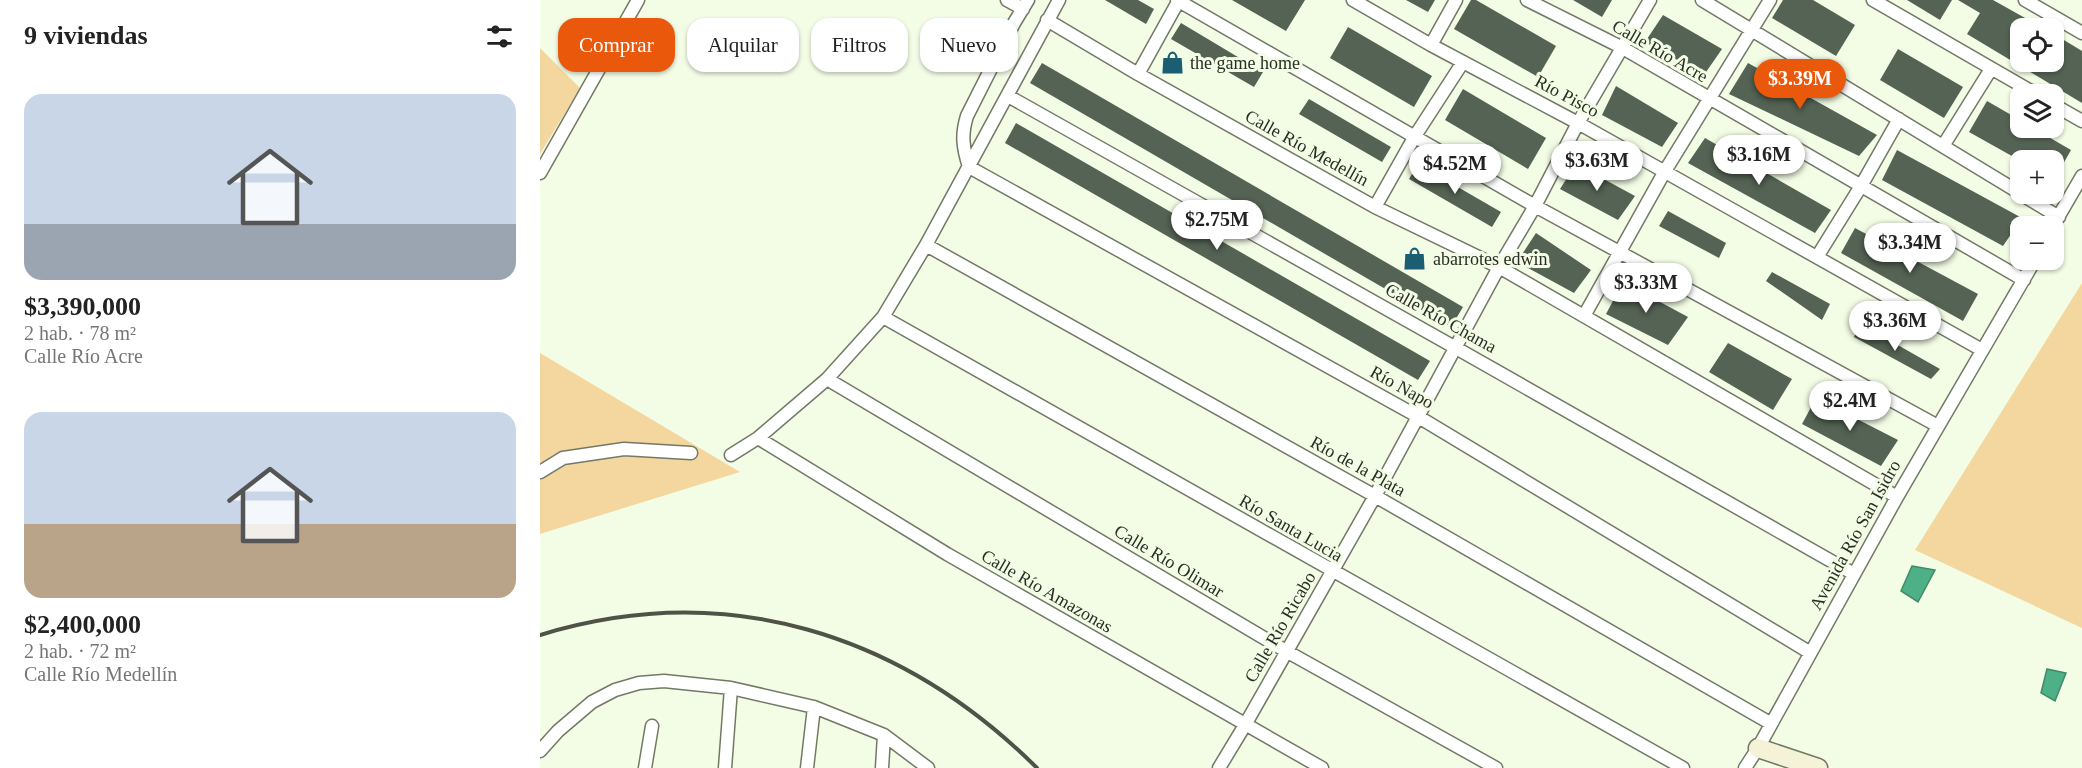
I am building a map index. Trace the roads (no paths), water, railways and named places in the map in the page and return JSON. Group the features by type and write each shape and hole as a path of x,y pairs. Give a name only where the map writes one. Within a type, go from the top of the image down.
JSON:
{"street":[{"path":"540,173 638,0"},
{"path":"969,167 962,145 963,127 983,83 1026,4 1007,0"},
{"path":"731,455 758,438 827,379 883,317 926,245 1059,0"},
{"path":"1138,74 1178,0 1535,206 1938,426"},
{"name":"Río Pisco","path":"1353,0 1431,45 1665,171 1982,350"},
{"path":"1431,45 1456,0"},
{"name":"Calle Río Acre","path":"1527,0 1621,47 2024,280"},
{"name":"Calle Río Ricabo","path":"1219,768 1375,496 1499,267 1535,206 1578,123 1650,0"},
{"path":"1702,0 2010,186"},
{"path":"1584,316 1665,171 1770,0"},
{"path":"1873,0 2018,84"},
{"path":"2025,0 2082,33"},
{"name":"Calle Río Medellín","path":"1047,20 1138,74 1375,207 1499,267 1897,497"},
{"path":"1375,207 1415,136 1463,62"},
{"path":"1943,146 1991,69"},
{"name":"Calle Río Chama","path":"1008,96 1854,574"},
{"path":"2064,111 2082,121"},
{"path":"1817,257 1899,119"},
{"name":"Río Napo","path":"969,167 1417,416 1809,652"},
{"path":"2059,216 2082,176"},
{"path":"2034,204 2049,216"},
{"name":"Río de la Plata","path":"926,245 1375,496 1770,723"},
{"name":"Avenida Río San Isidro","path":"1744,768 1758,747 1897,497 2030,270"},
{"name":"Río Santa Lucia","path":"883,317 1683,768"},
{"name":"Calle Río Olimar","path":"827,379 1286,651 1497,768"},
{"name":"Calle Río Amazonas","path":"758,438 947,554 1322,768"},
{"path":"540,472 563,458 624,449 691,453"},
{"path":"540,751 558,731 592,702 615,690 639,683 664,681 731,688 814,707 884,735 928,768"},
{"path":"725,768 731,688"},
{"path":"807,768 814,707"},
{"path":"645,768 652,726"},
{"path":"882,768 884,735"},
{"path":"1758,747 1818,768"}],"railway":[{"path":"540,635 609,619 677,613 743,616 807,630 869,652 928,682 984,721 1037,768"}],"place":[{"name":"the game home","path":"1172,63"},
{"name":"abarrotes edwin","path":"1415,259"}]}
